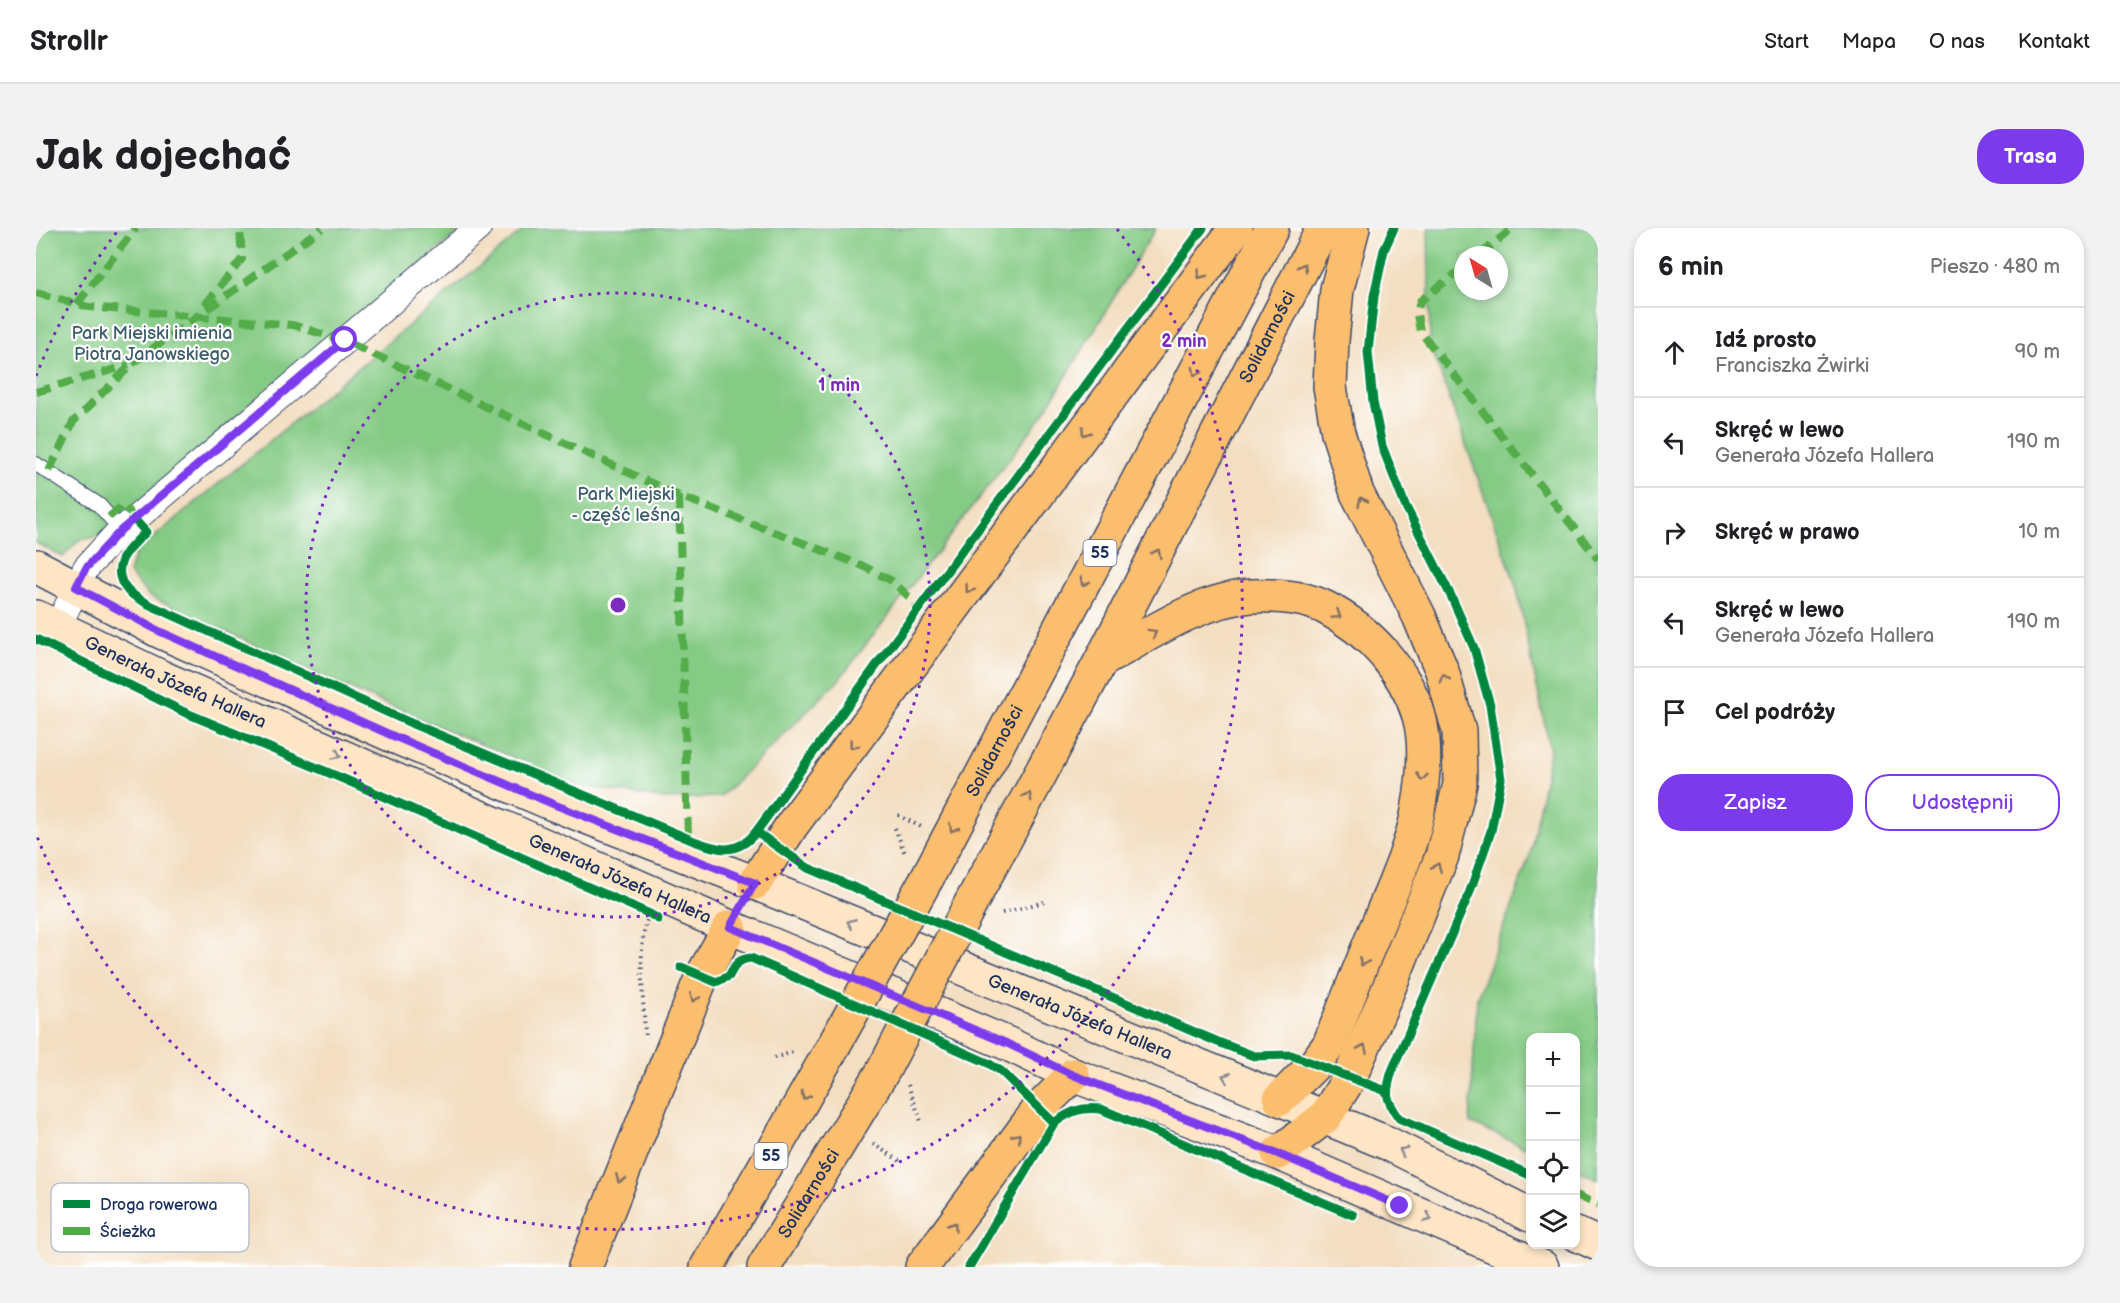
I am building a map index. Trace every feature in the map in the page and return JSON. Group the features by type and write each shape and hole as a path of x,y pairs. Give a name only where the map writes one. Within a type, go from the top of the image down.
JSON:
{"main road":[{"path":"585,1267 702,976 755,883 792,825 1236,228"},
{"name":"Solidarności","path":"707,1267 834,1044 918,872 1272,228"},
{"name":"Solidarności","path":"764,1267 895,1076 971,903 1101,661 1323,228"},
{"path":"1278,1154 1325,1117 1350,1077 1442,856 1460,784 1459,731 1442,671 1419,616 1357,493 1338,433 1330,387 1332,341 1337,289 1353,228"},
{"name":"Generała Józefa Hallera","path":"36,566 159,631 391,735 553,804 755,883 1387,1143 1526,1213"},
{"path":"1101,661 1182,617 1214,604 1250,596 1290,598 1325,608 1359,630 1382,651 1404,680 1419,717 1424,758 1418,811 1405,858 1329,1045 1315,1064 1280,1099"},
{"name":"Generała Józefa Hallera","path":"47,622 284,732 730,927 1006,1043 1073,1075 1278,1154 1542,1267"},
{"path":"922,1267 1039,1109 1073,1075"},
{"path":"1580,1236 1598,1244"}],"street":[{"path":"47,622 76,587 86,568 121,530 478,228"}],"lane":[{"path":"36,464 99,505 121,530"}],"path":[{"path":"898,815 923,828"},
{"path":"895,828 918,872"},
{"path":"1002,913 1048,901"},
{"path":"645,1040 643,940 650,914"},
{"path":"895,1076 921,1121"},
{"path":"873,1144 903,1163"}],"green space":[{"name":"Park Miejski imienia Piotra Janowskiego","path":"36,228 463,228 103,536 79,540 63,557 36,543"},
{"name":"Park Miejski - część leśna","path":"526,228 1156,228 1043,415 838,681 720,797 665,799 577,785 341,685 149,596 129,573 135,553"},
{"path":"1428,228 1598,228 1598,1179 1580,1171 1580,1033 1526,1033 1526,1147 1470,1123 1477,998 1530,855 1550,750 1516,585 1430,344"}],"marked path":[{"path":"77,304 136,228"},
{"path":"205,305 242,259 240,228"},
{"path":"49,471 73,422 132,364 322,228"},
{"path":"1491,246 1513,228"},
{"path":"1454,275 1420,301 1417,314 1420,331 1598,559"},
{"path":"36,293 89,307 293,325 345,341 679,496 861,565 892,581 920,607"},
{"path":"36,392 129,365"},
{"path":"679,496 688,838"},
{"path":"109,517 123,505 138,523"},
{"path":"1580,1197 1598,1205"}],"cycle path":[{"path":"1203,228 876,666 756,832 808,868 1218,1042 1254,1056 1291,1055 1386,1091"},
{"path":"1394,228 1384,250 1374,296 1368,352 1373,402 1382,446 1405,505 1452,598 1474,648 1490,705 1501,779 1491,831 1469,894 1392,1071 1388,1096 1399,1118 1526,1173"},
{"path":"134,519 146,532 127,551 120,566 120,574 128,591 148,604 413,724 694,841 711,847 734,848 749,840 756,832"},
{"path":"36,639 184,712 346,780 658,919"},
{"path":"681,967 716,982 729,976 740,961 751,958 988,1063 1001,1071 1054,1123"},
{"path":"969,1267 1054,1123 1081,1109 1101,1109 1353,1215"}],"route":[{"path":"345,340 121,530 86,568 76,587 159,631 391,735 553,804 755,883 730,927 1006,1043 1073,1075 1278,1154 1400,1206"}]}
